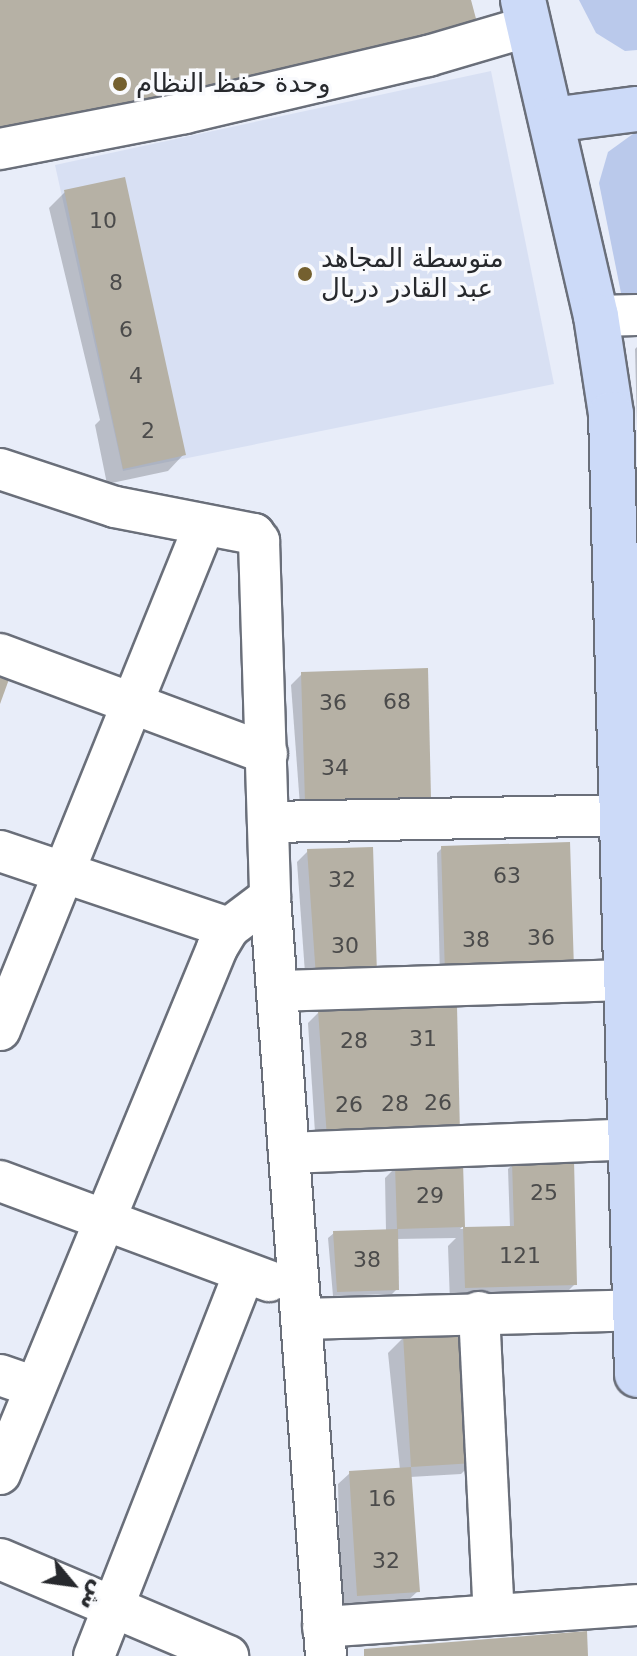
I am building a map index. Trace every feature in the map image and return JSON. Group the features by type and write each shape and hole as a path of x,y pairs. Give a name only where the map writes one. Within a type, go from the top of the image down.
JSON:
{"main road":[{"path":"526,13 552,120 616,316 611,414 626,487 637,1375"},
{"path":"552,120 637,109"}],"street":[{"path":"0,149 185,113 428,56 526,13"},
{"path":"0,469 115,507 254,534 259,541 270,897 325,1642 494,1614 637,1605"},
{"path":"2,1021 66,874 204,526"},
{"path":"0,654 267,754"},
{"path":"270,822 631,815"},
{"path":"0,851 229,928"},
{"path":"0,1474 17,1381 101,1221 229,928 270,897"},
{"path":"278,991 633,980"},
{"path":"289,1153 634,1139"},
{"path":"0,1181 244,1273 299,1304 479,1312 636,1310"},
{"path":"94,1656 244,1273"},
{"path":"479,1312 494,1614"},
{"path":"0,1559 113,1610 228,1656"}],"shaded area":[{"path":"579,0 637,0 637,50 625,51 596,33"},
{"name":"متوسطة المجاهد عبد القادر دربال","path":"491,71 554,384 123,471 55,165"},
{"path":"637,131 637,293 621,293 599,183 608,152"}],"building":[{"name":"وحدة حفظ النظام","path":"0,0 471,0 479,30 0,138"},
{"path":"125,177 186,455 123,469 64,190"},
{"path":"0,667 12,671 0,704"},
{"path":"428,668 431,798 305,801 301,672"},
{"path":"570,842 574,969 445,974 441,846"},
{"path":"373,847 377,975 316,977 307,849"},
{"path":"457,1006 460,1134 327,1138 318,1010"},
{"path":"574,1160 577,1285 465,1288 463,1227 397,1229 395,1165 463,1163 465,1227 514,1226 512,1162"},
{"path":"398,1229 399,1290 337,1292 333,1231"},
{"path":"466,1331 474,1463 411,1467 403,1335"},
{"path":"411,1467 420,1592 357,1596 349,1471"},
{"path":"587,1631 588,1656 364,1656 364,1649"}],"place":[{"name":"وحدة حفظ النظام","path":"120,84"},
{"name":"متوسطة المجاهد عبد القادر دربال","path":"305,274"}]}
